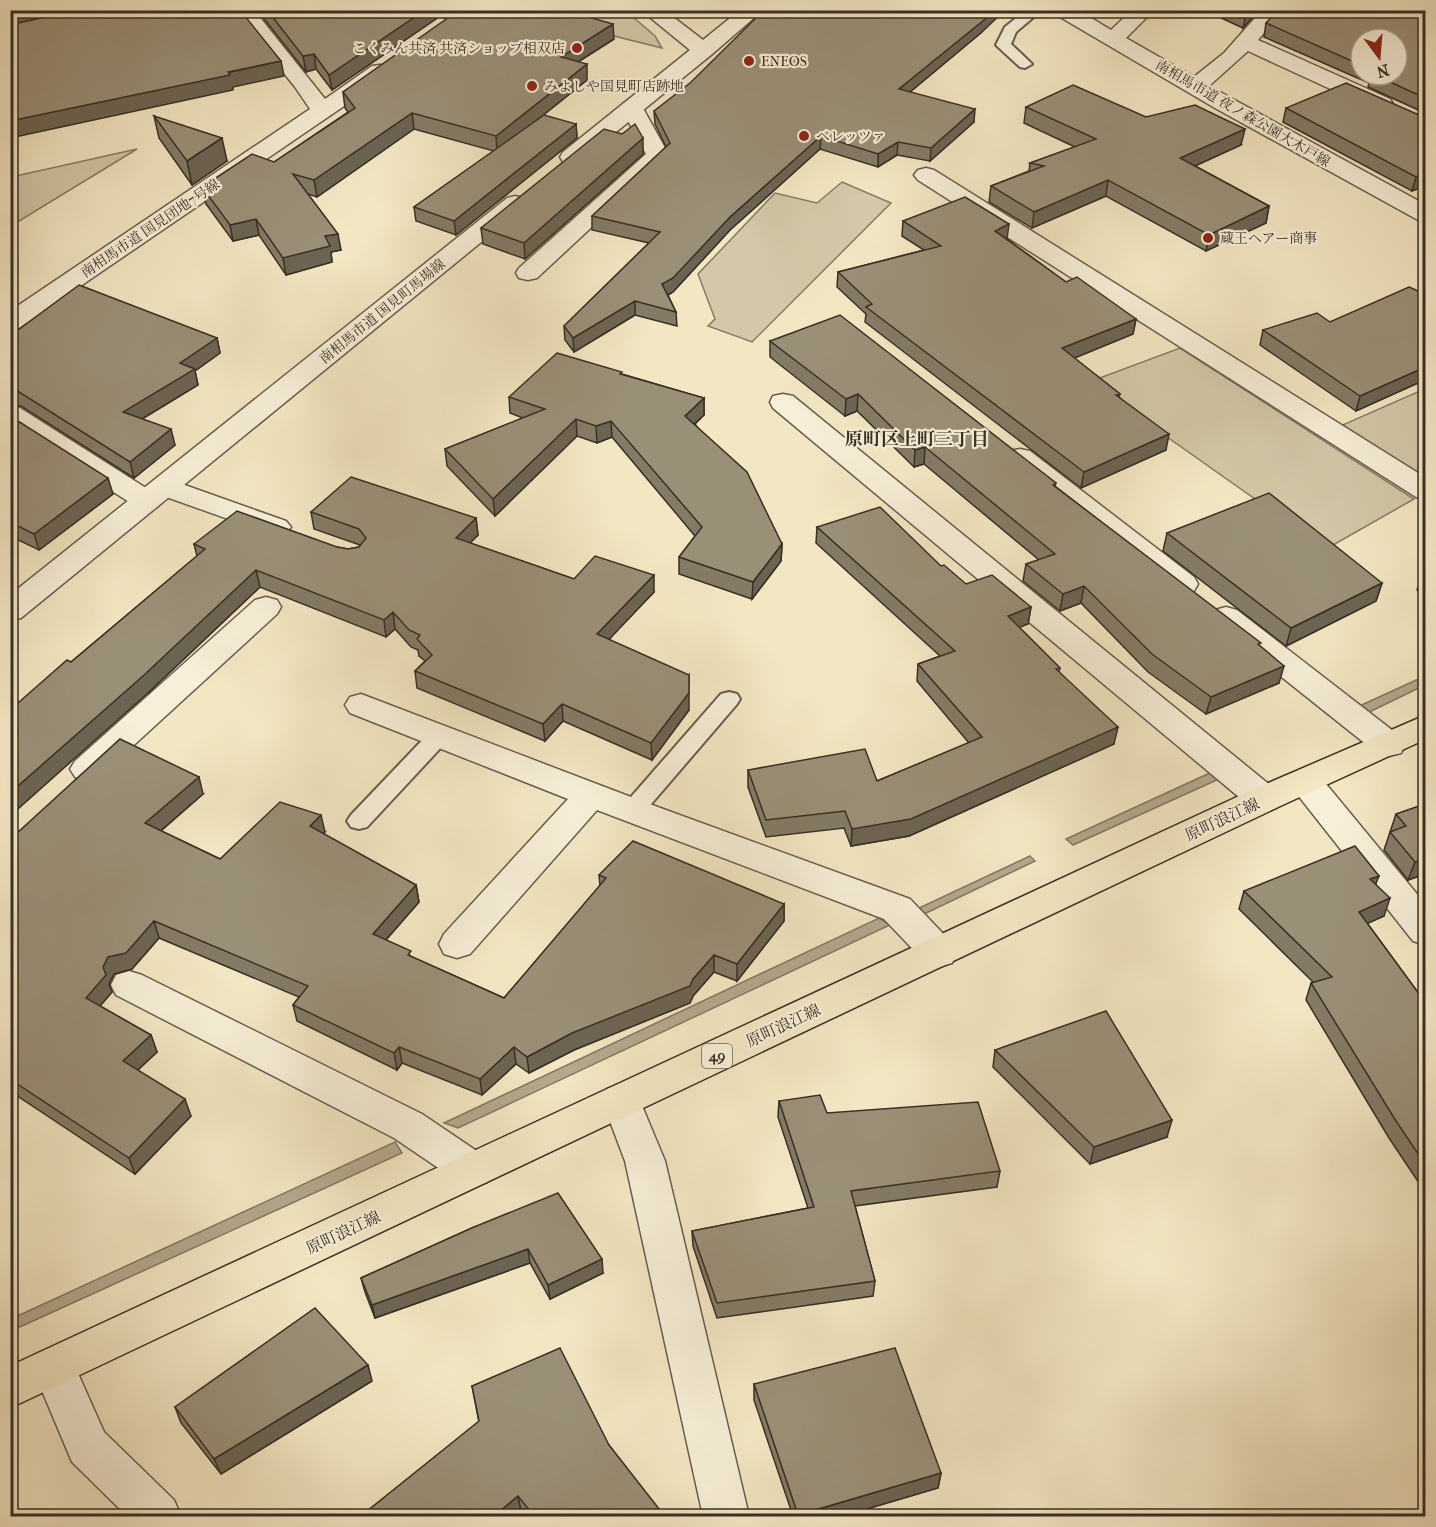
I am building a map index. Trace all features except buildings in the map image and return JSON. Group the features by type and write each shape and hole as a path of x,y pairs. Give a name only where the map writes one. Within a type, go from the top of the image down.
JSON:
{"main road":[{"name":"原町浪江線","path":"10,1388 1264,799 1425,726"}],"street":[{"path":"243,10 303,82 322,111"},
{"path":"651,10 704,51"},
{"name":"南相馬市道 国見町馬場線","path":"10,611 753,10"},
{"name":"南相馬市道 夜ノ森公園大木戸線","path":"1062,10 1425,215"},
{"path":"1113,39 1144,10"},
{"path":"1195,87 1231,57 1274,10"},
{"path":"434,33 457,13"},
{"path":"1246,42 1406,115"},
{"name":"南相馬市道 国見団地7号線","path":"10,323 398,58"},
{"path":"528,273 658,155 632,108"},
{"path":"926,175 1425,491"},
{"path":"783,402 1264,799"},
{"path":"10,414 156,494 296,535"},
{"path":"995,438 1389,744"},
{"path":"66,789 266,607"},
{"path":"361,705 632,811 897,909 939,953"},
{"path":"1305,781 1419,915"},
{"path":"457,944 591,795"},
{"path":"129,985 421,1136 473,1170"},
{"path":"621,1100 645,1161 726,1516"},
{"path":"54,1367 88,1447 158,1516"}],"lane":[{"path":"1025,64 1003,45 1010,30 1035,10"},
{"path":"632,811 729,699"},
{"path":"359,821 439,736"}],"shaded area":[{"path":"514,11 626,11 655,36 662,48"},
{"path":"137,149 11,226 11,177"},
{"path":"842,182 891,203 752,342 708,326 715,319 698,274 775,193 817,203"},
{"path":"1180,348 1414,499 1326,549 1089,382"},
{"path":"1422,390 1425,392 1425,482 1338,427"},
{"path":"1425,676 1425,685 1363,715 1355,708"},
{"path":"1212,772 1219,779 1073,845 1066,839"},
{"path":"1030,856 1035,861 922,915 917,909"},
{"path":"879,918 890,925 458,1128 444,1123"},
{"path":"395,1142 402,1153 11,1331 11,1319"}],"place":[{"name":"こくみん共済 共済ショップ相双店","path":"577,48"},
{"name":"ENEOS","path":"749,61"},
{"name":"みよしや国見町店跡地","path":"532,86"},
{"name":"ベレッツァ","path":"804,136"},
{"name":"蔵王ヘアー商事","path":"1208,238"}],"district":[{"name":"原町区上町三丁目","path":"917,439"}]}
